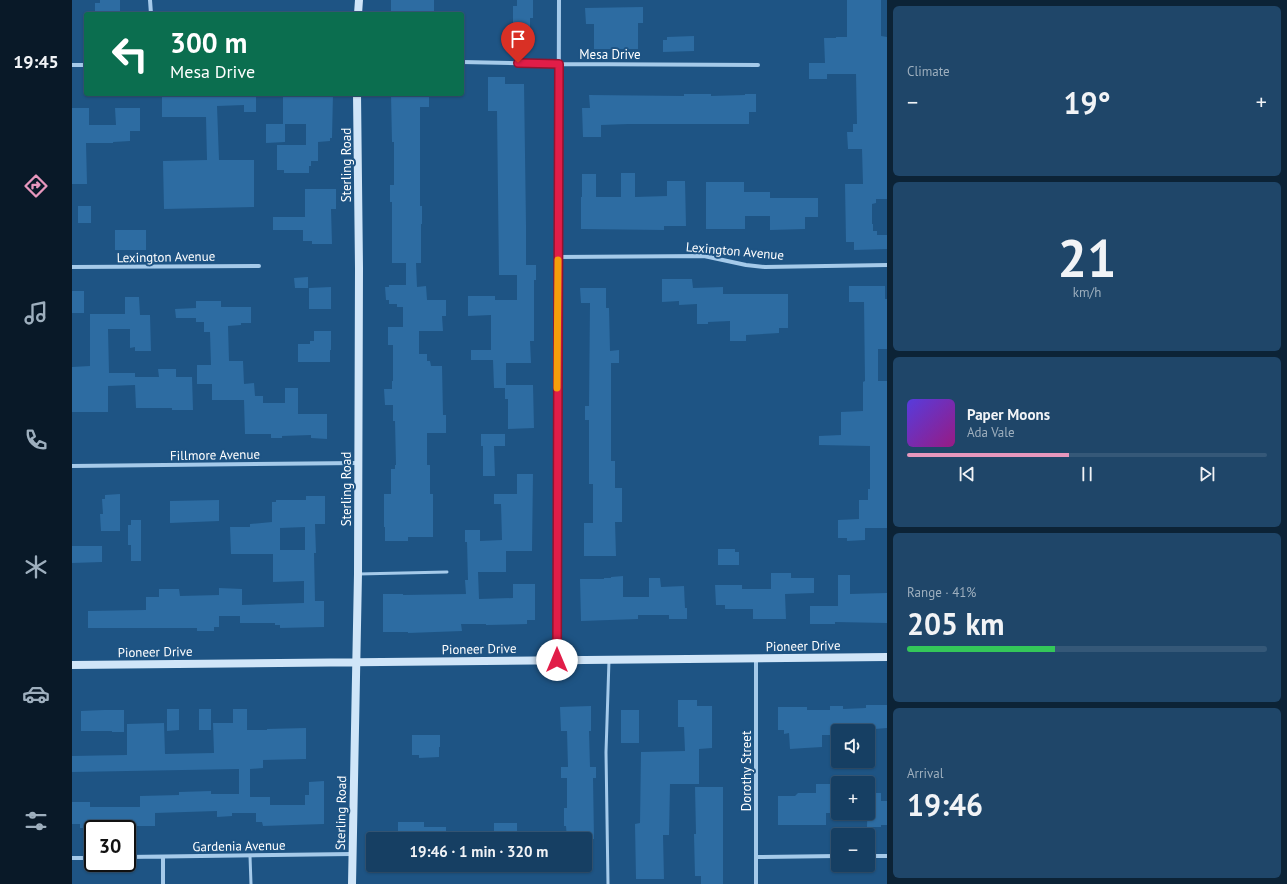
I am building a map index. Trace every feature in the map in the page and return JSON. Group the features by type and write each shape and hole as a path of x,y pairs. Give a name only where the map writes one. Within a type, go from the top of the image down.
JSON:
{"street":[{"path":"150,0 151,12"},
{"path":"358,12 359,0"},
{"path":"557,660 559,0"},
{"name":"Mesa Drive","path":"464,62 758,65"},
{"path":"72,65 84,65"},
{"name":"Sterling Road","path":"352,884 358,574 359,268 357,96"},
{"name":"Lexington Avenue","path":"558,257 704,256 746,265 887,266"},
{"name":"Lexington Avenue","path":"72,267 260,266"},
{"name":"Fillmore Avenue","path":"72,466 358,463"},
{"name":"Pioneer Drive","path":"72,665 887,658"},
{"name":"Dorothy Street","path":"756,659 756,884"},
{"name":"Gardenia Avenue","path":"136,857 352,854"},
{"path":"756,857 831,856"},
{"path":"875,856 887,856"},
{"path":"163,857 163,884"},
{"path":"72,858 84,858"}],"lane":[{"path":"358,574 448,572"},
{"path":"608,884 606,752 609,660"},
{"path":"250,856 251,884"}],"building":[{"path":"100,0 120,0 120,12 95,12 95,3 100,3"},
{"path":"391,0 434,0 434,12 391,12"},
{"path":"517,0 533,0 533,18 530,18 530,47 505,48 505,31 513,31 513,6 517,6"},
{"path":"847,0 881,0 881,36 887,37 887,199 876,199 876,203 872,204 872,224 873,231 877,231 877,235 887,235 887,249 854,250 854,242 846,242 845,184 863,184 862,149 848,149 847,132 853,132 853,124 857,124 856,74 827,74 827,79 809,79 809,63 825,63 824,38 847,37"},
{"path":"643,7 643,23 638,23 638,49 594,49 594,24 586,24 585,8"},
{"path":"694,36 694,51 663,52 663,40 667,40 667,37"},
{"path":"488,77 505,77 505,84 524,84 526,265 536,265 536,280 534,280 534,341 530,341 531,363 506,363 506,385 533,385 534,428 508,429 508,399 505,399 505,388 494,388 493,360 471,360 471,350 491,350 491,315 468,316 468,296 495,296 495,300 517,300 517,275 499,275 497,111 488,111"},
{"path":"684,94 711,94 711,96 756,94 756,112 749,112 749,124 601,125 601,137 583,137 582,108 590,108 589,95 684,96"},
{"path":"162,96 256,96 256,112 244,112 244,105 217,106 219,160 254,160 254,207 164,209 163,161 207,160 206,117 162,117"},
{"path":"283,96 333,96 332,138 330,138 330,141 318,142 318,161 311,161 309,173 284,173 284,170 277,170 277,145 306,145 306,124 285,124 285,142 266,143 266,124 283,124"},
{"path":"391,96 429,96 429,107 420,107 420,206 422,206 422,224 421,263 416,263 417,287 426,286 427,300 446,300 446,316 442,316 443,331 419,331 419,354 427,354 427,361 430,361 431,366 442,366 443,415 446,415 446,433 427,433 427,465 430,465 430,494 433,494 433,537 408,537 408,541 385,541 384,527 384,494 391,494 391,469 395,469 396,465 393,405 385,405 384,389 392,389 393,381 393,345 388,345 388,327 403,327 403,307 397,307 397,304 389,304 389,300 386,300 385,287 389,287 389,285 406,285 406,263 392,263 392,202 390,202 390,185 394,185 394,142 392,142"},
{"path":"72,108 89,108 89,125 116,125 115,108 140,108 140,131 130,131 130,141 113,143 86,143 87,184 72,184"},
{"path":"621,173 635,173 635,197 667,196 667,181 685,181 686,226 664,226 664,230 581,229 582,174 596,174 596,197 621,197"},
{"path":"706,182 744,182 744,192 770,192 770,198 818,198 818,217 805,217 805,229 770,230 770,216 745,216 745,229 706,229"},
{"path":"305,189 336,189 336,209 331,209 332,244 312,244 312,241 303,241 303,230 273,230 273,217 305,217"},
{"path":"78,206 91,206 91,223 78,223"},
{"path":"115,230 146,230 146,250 115,250"},
{"path":"308,277 308,288 295,288 294,278"},
{"path":"662,279 692,279 693,288 723,287 723,294 788,294 788,328 779,328 779,333 746,335 746,341 730,341 730,321 697,324 697,304 679,305 679,301 662,302"},
{"path":"849,286 885,286 885,299 887,299 887,349 878,349 878,381 887,381 887,528 865,528 865,540 847,541 847,538 838,538 838,520 859,519 859,500 868,500 868,489 870,489 870,446 819,445 819,436 841,435 841,412 863,411 863,382 865,381 864,302 849,302"},
{"path":"331,287 331,309 309,309 309,288"},
{"path":"580,288 606,288 606,308 609,308 610,351 619,350 619,363 611,363 611,461 615,461 615,488 622,488 622,522 615,522 616,556 584,556 584,523 593,523 593,484 589,484 589,420 585,420 585,406 589,406 590,303 581,303"},
{"path":"72,291 84,291 84,313 72,313"},
{"path":"125,297 139,297 140,315 150,315 151,351 135,351 135,347 130,348 130,329 108,329 109,373 135,373 135,377 159,377 158,369 176,369 176,377 192,377 193,410 172,410 172,408 136,408 135,385 108,386 108,412 72,412 72,367 90,366 90,314 125,314"},
{"path":"196,301 221,301 221,307 251,307 251,323 241,323 241,325 228,326 229,361 243,361 244,384 254,383 255,396 263,396 263,403 285,403 285,388 298,388 298,414 327,414 327,439 311,438 311,435 271,438 271,434 245,434 244,400 212,400 212,384 197,384 197,365 211,365 210,332 204,332 204,322 196,322 196,318 176,318 175,309 196,308"},
{"path":"314,331 331,331 330,362 298,362 298,344 310,344 310,341 314,341"},
{"path":"481,434 505,434 505,446 494,446 495,476 483,476 483,446 481,446"},
{"path":"517,474 533,474 532,551 506,551 506,572 478,572 479,599 513,598 513,584 535,584 535,620 527,620 527,624 461,624 462,631 408,633 383,632 383,594 466,594 465,580 468,580 467,542 465,542 465,530 480,530 480,541 502,540 501,504 494,504 494,494 517,494"},
{"path":"120,494 120,531 101,531 100,514 103,514 102,499 105,499 105,495"},
{"path":"306,496 325,496 325,524 315,524 316,553 314,553 315,601 324,601 324,627 280,628 280,625 275,625 275,623 240,623 240,616 219,616 219,627 214,627 214,631 197,631 197,628 88,628 88,611 146,610 146,597 159,597 159,589 179,589 180,596 219,595 219,588 242,589 242,605 304,603 304,581 273,582 273,554 231,554 230,527 250,527 250,524 272,522 272,502 276,502 276,500 306,500","holes":["305,527 305,550 280,550 280,528"]},
{"path":"219,500 219,521 170,523 170,501"},
{"path":"131,520 141,520 141,561 131,561 131,545 128,545 128,525 131,525"},
{"path":"72,546 102,546 102,562 72,563"},
{"path":"718,549 735,549 735,552 739,552 739,565 718,565"},
{"path":"771,573 791,573 791,578 814,578 814,593 785,594 786,619 753,619 753,609 725,609 725,605 716,605 715,585 742,585 742,589 771,589"},
{"path":"838,575 850,575 850,594 887,593 887,623 835,622 835,624 810,624 810,606 838,606"},
{"path":"623,576 623,597 649,597 649,578 660,578 661,587 684,586 687,619 669,619 669,615 638,615 638,619 581,621 580,579 604,579"},
{"path":"678,700 697,700 697,706 712,706 712,748 699,749 699,784 670,784 669,835 663,835 664,879 636,879 635,824 640,823 641,752 685,751 684,727 678,727"},
{"path":"866,705 887,705 887,728 875,729 875,724 831,724 831,735 822,735 822,747 790,749 789,733 784,734 784,730 778,730 778,707 807,707 807,710 830,710 830,706 843,706 843,709 866,708"},
{"path":"591,706 591,731 589,731 590,767 596,767 596,778 593,778 594,839 592,839 592,832 566,832 566,826 564,826 564,808 567,808 567,778 561,778 561,767 568,767 567,731 561,731 560,707"},
{"path":"167,709 179,709 179,730 167,731"},
{"path":"199,709 211,709 211,730 199,730"},
{"path":"233,709 247,709 247,730 306,728 306,759 263,760 263,768 250,769 250,797 270,797 270,805 305,805 305,795 309,795 309,782 324,781 324,824 263,826 262,822 256,822 256,813 232,813 232,816 217,817 217,811 155,813 155,826 136,826 136,820 84,820 84,828 80,828 80,824 72,824 72,802 90,802 90,807 140,807 140,796 179,795 179,792 211,791 211,794 239,794 239,769 72,772 72,756 127,755 127,724 164,723 165,754 214,753 213,723 233,723"},
{"path":"124,710 124,732 81,731 81,711"},
{"path":"621,710 639,710 639,743 621,743"},
{"path":"412,735 440,735 439,757 419,758 419,755 412,755"},
{"path":"816,784 831,784 831,813 826,813 826,825 778,825 778,796 795,796 798,793 816,793"},
{"path":"695,787 723,787 723,884 701,884 701,876 695,876"},
{"path":"875,793 881,793 881,801 887,801 887,825 881,825 881,827 867,827 867,820 875,820"},
{"path":"398,822 424,822 424,827 446,827 446,832 398,832"},
{"path":"494,823 517,823 517,832 494,832"}],"slow traffic":[{"path":"557,388 558,260"}],"route":[{"path":"518,63 559,64 557,660"}]}
